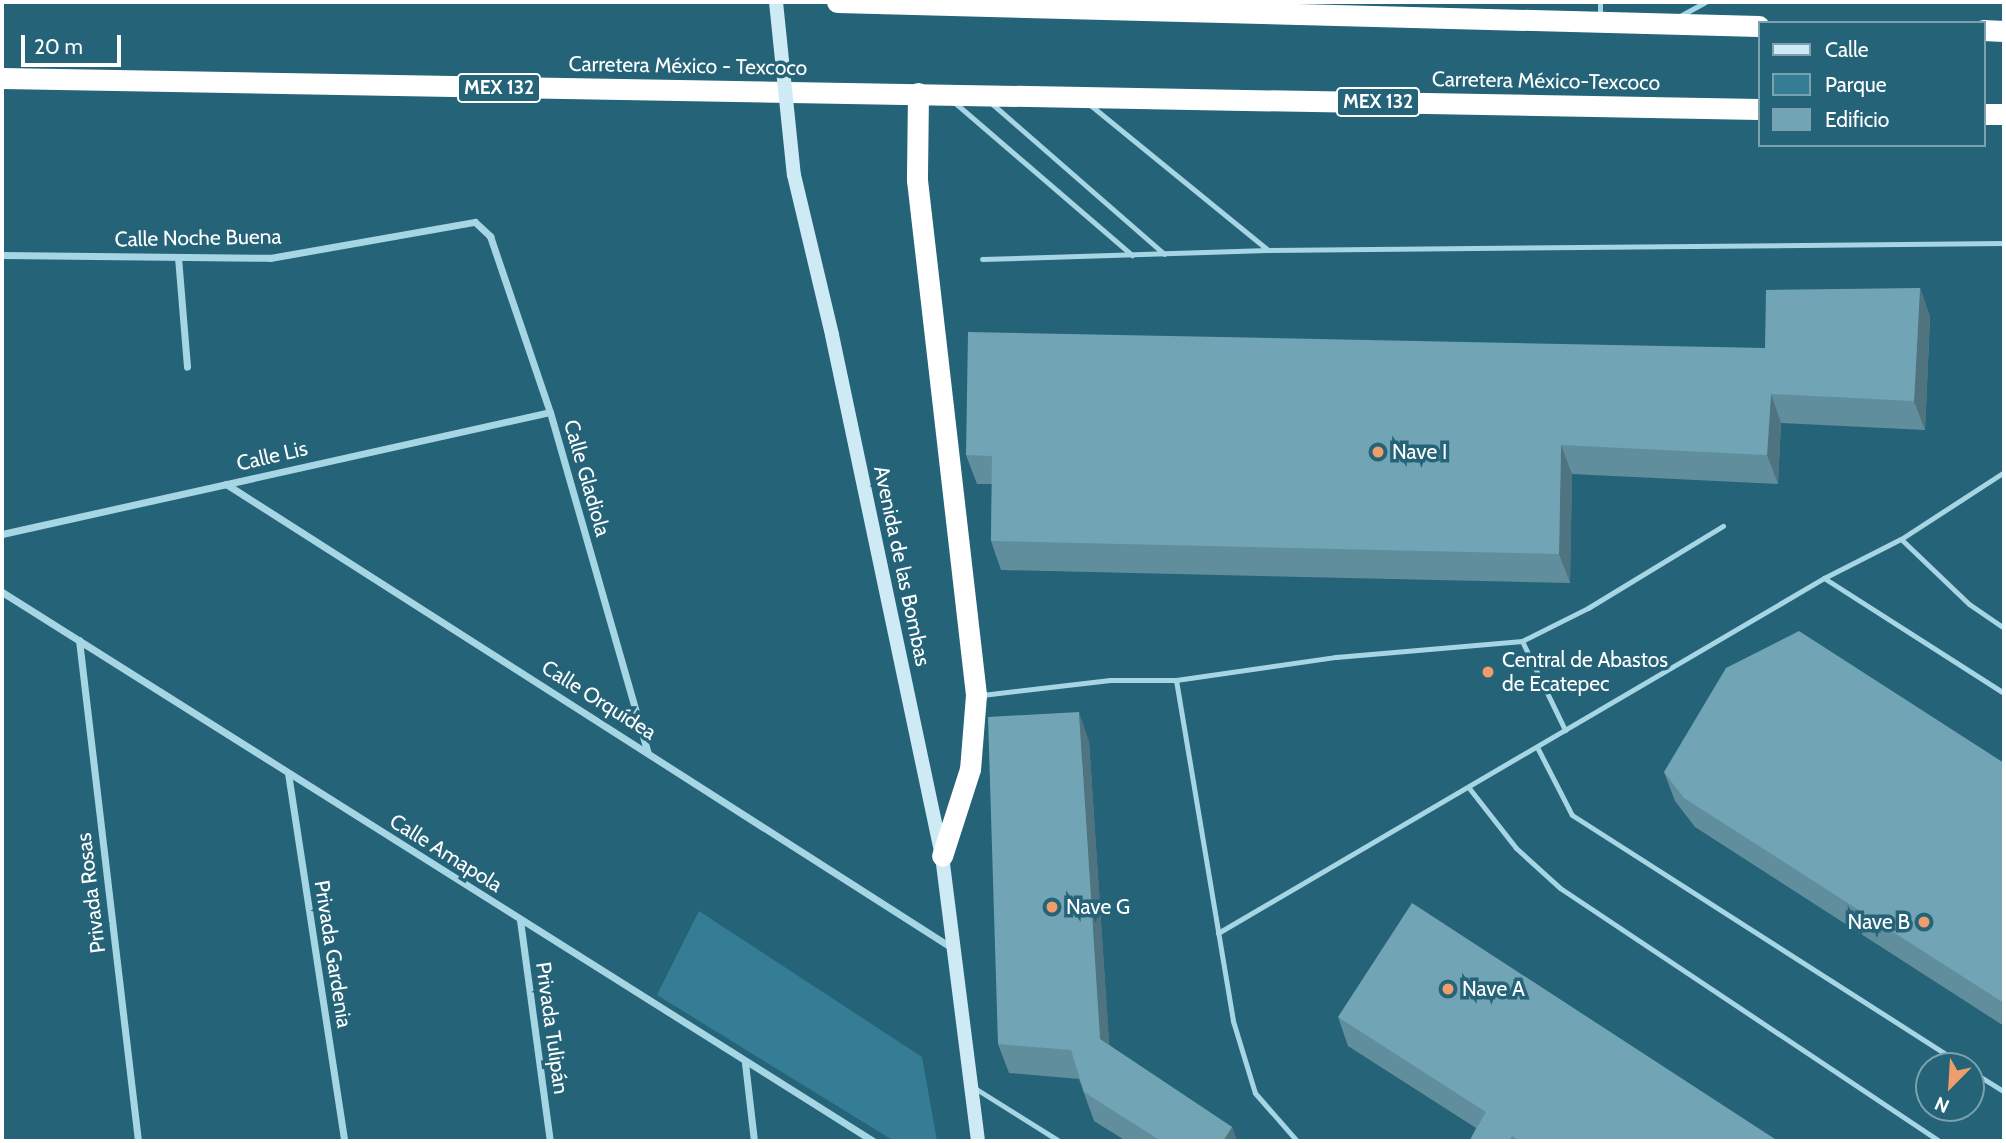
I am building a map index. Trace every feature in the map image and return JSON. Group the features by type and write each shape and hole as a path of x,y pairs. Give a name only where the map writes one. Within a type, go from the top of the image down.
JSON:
{"highway":[{"path":"837,2 1372,13 1600,12 1660,23 1758,26"},
{"path":"1985,30 2004,31"},
{"name":"Carretera México - Texcoco","path":"2,78 988,93"},
{"path":"918,93 917,180 976,695 970,769 942,856"},
{"name":"Carretera México-Texcoco","path":"988,93 1758,109"},
{"path":"1985,114 2004,114"}],"main road":[{"name":"Avenida de las Bombas","path":"776,2 794,175 832,335 942,856 978,1141"}],"street":[{"name":"Calle Noche Buena","path":"2,255 270,258 475,222"},
{"name":"Calle Gladiola","path":"475,222 490,236 550,412 648,751"},
{"path":"178,257 187,367"},
{"name":"Calle Lis","path":"2,534 550,412"},
{"name":"Calle Orquídea","path":"226,484 648,751 952,948"},
{"name":"Calle Amapola","path":"2,592 745,1063 873,1141"},
{"name":"Privada Rosas","path":"79,640 138,1141"},
{"name":"Privada Gardenia","path":"288,773 344,1141"},
{"name":"Privada Tulipán","path":"520,920 550,1141"},
{"path":"745,1063 754,1141"}],"lane":[{"path":"1660,23 1705,2"},
{"path":"944,93 985,133 1132,255"},
{"path":"988,93 1164,254"},
{"path":"1081,97 1268,250"},
{"path":"982,259 1268,250 2004,243"},
{"path":"1218,933 1824,578 1901,539 2004,472"},
{"path":"976,695 1110,680 1176,680 1336,657 1522,641 1588,608 1723,526"},
{"path":"1901,539 1969,604 2004,628"},
{"path":"1824,578 2004,694"},
{"path":"1522,641 1565,730"},
{"path":"1176,680 1218,933 1223,979 1255,1093 1297,1141"},
{"path":"1537,747 1572,815 1942,1052"},
{"path":"1469,788 1516,848 1560,888 1939,1141"},
{"path":"1985,1080 2004,1093"},
{"path":"970,1085 1059,1141"}],"green space":[{"path":"699,911 922,1057 937,1141 894,1141 657,995"}],"building":[{"name":"Nave I","path":"1920,288 1914,401 1771,394 1767,455 1561,445 1559,554 991,541 992,456 966,455 968,332 1765,348 1766,290"},
{"name":"Nave B","path":"1799,631 2004,763 2004,1003 1684,798 1664,772 1726,668"},
{"name":"Nave G","path":"1079,712 1100,1039 1232,1127 1223,1141 1161,1141 1084,1092 1071,1050 998,1044 988,717"},
{"name":"Nave A","path":"1412,903 1778,1141 1520,1141 1512,1136 1509,1141 1470,1140 1486,1112 1338,1017"}],"place":[{"name":"Nave I","path":"1378,452"},
{"name":"Central de Abastos de Ecatepec","path":"1488,672"},
{"name":"Nave G","path":"1052,907"},
{"name":"Nave B","path":"1924,922"},
{"name":"Nave A","path":"1448,989"}]}
